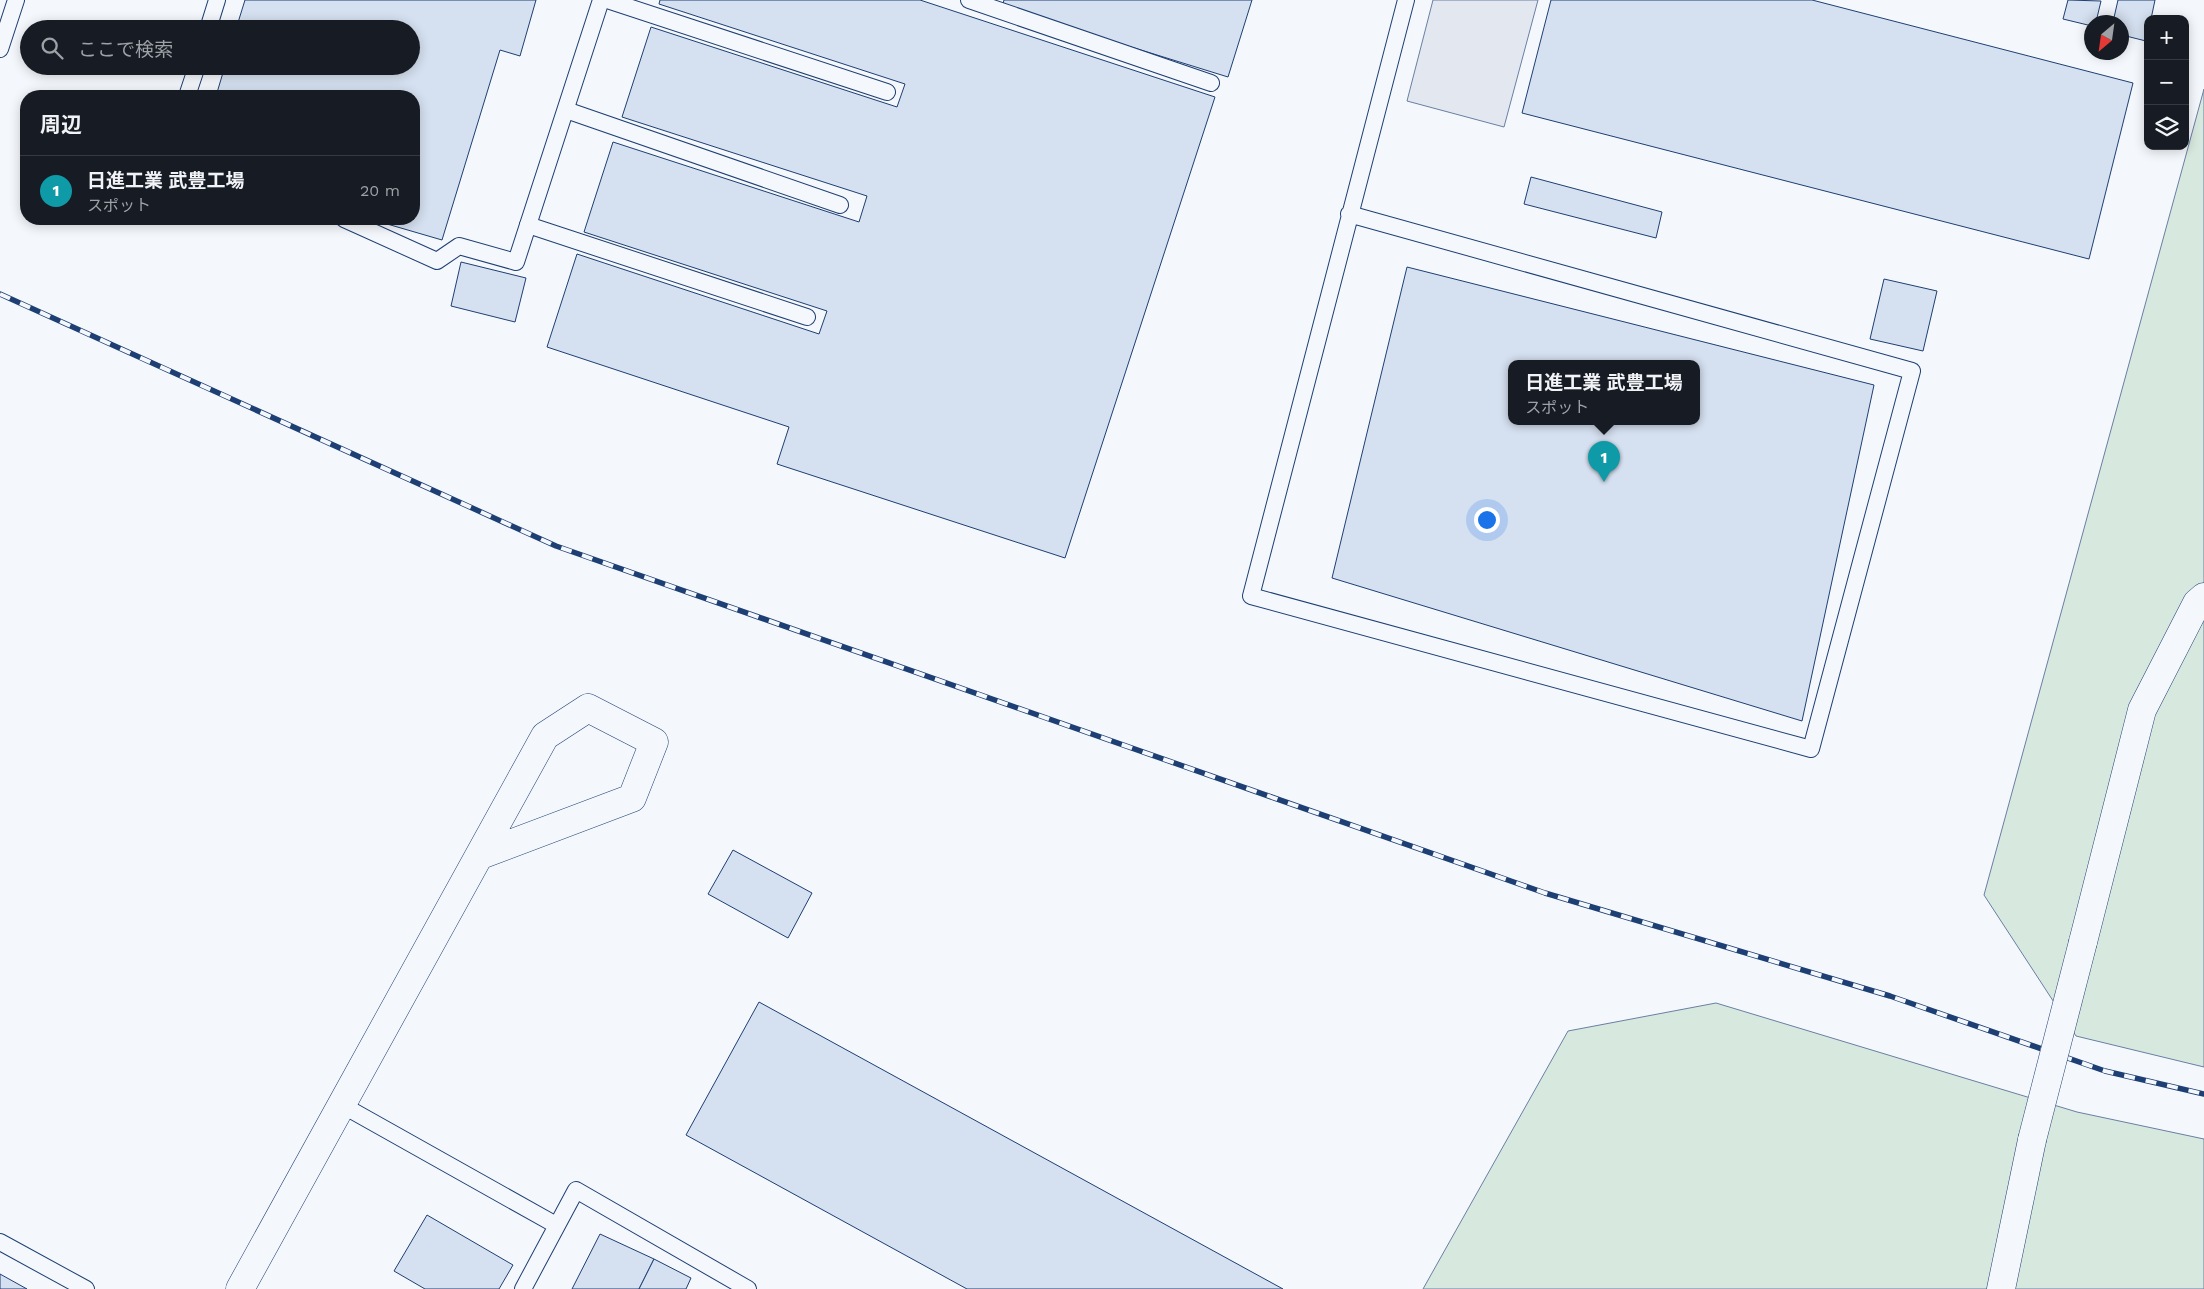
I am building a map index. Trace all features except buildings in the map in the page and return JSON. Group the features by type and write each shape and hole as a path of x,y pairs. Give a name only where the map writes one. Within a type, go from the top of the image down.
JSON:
{"street":[{"path":"2001,1289 2032,1140 2142,710 2197,604 2204,597"},
{"path":"240,1289 545,736 588,708 654,742 632,798 481,855"}],"lane":[{"path":"0,49 16,0"},
{"path":"211,20 218,0"},
{"path":"357,225 437,261 460,246 516,262 602,0"},
{"path":"607,0 887,92"},
{"path":"969,0 1211,83"},
{"path":"1349,214 1912,371 1811,749 1251,596 1349,214 1406,0"},
{"path":"189,90 194,75"},
{"path":"566,110 840,205"},
{"path":"528,225 807,317"},
{"path":"342,1106 556,1225"},
{"path":"523,1289 576,1190 723,1283 748,1289"},
{"path":"0,1242 86,1289"}],"shaded area":[{"path":"1433,0 1538,0 1504,127 1407,101"},
{"path":"2204,89 2204,1067 2076,1036 1984,895 2187,150 2189,150"},
{"path":"1716,1003 2077,1112 2204,1139 2204,1289 1423,1289 1568,1031"}],"railway":[{"path":"0,294 556,546 1545,893 1890,996 2105,1071 2204,1094"}],"place":[{"name":"日進工業 武豊工場","path":"1604,482"}]}
